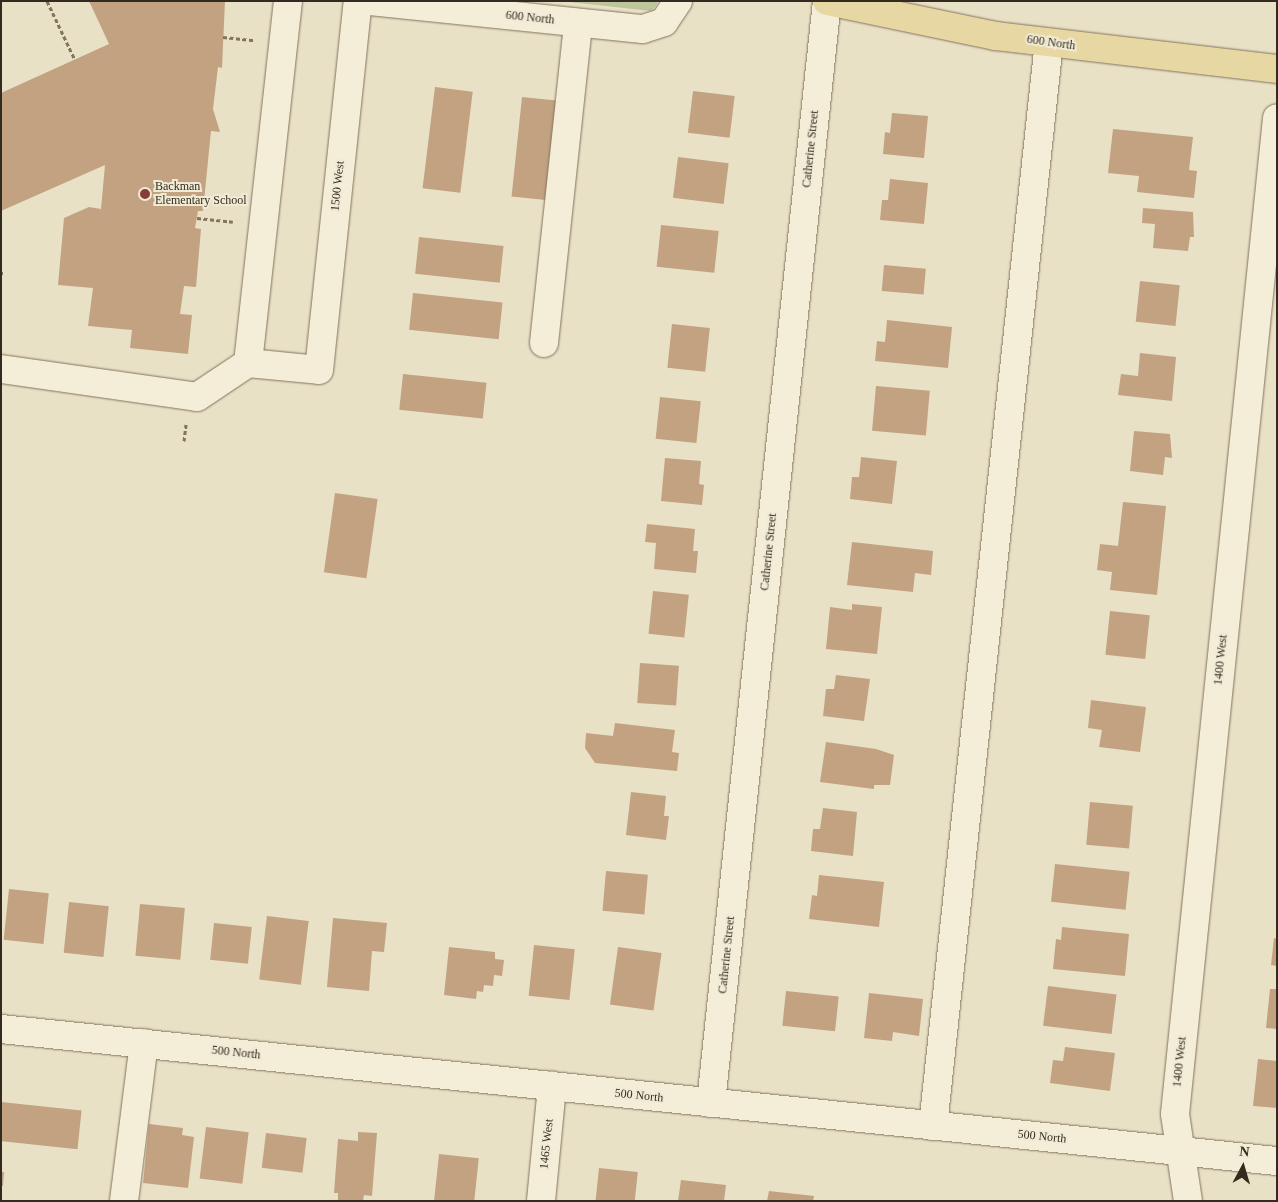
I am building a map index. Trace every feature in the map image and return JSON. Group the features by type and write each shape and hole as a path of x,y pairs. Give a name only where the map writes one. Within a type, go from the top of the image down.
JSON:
{"main road":[{"name":"600 North","path":"827,1 935,25 1049,43 1277,69"}],"street":[{"path":"1,369 197,396 248,363 288,1"},
{"name":"1500 West","path":"248,363 319,370 358,1"},
{"name":"600 North","path":"370,1 642,29 664,22 678,1"},
{"name":"Catherine Street","path":"712,1103 827,1"},
{"path":"544,343 578,23"},
{"path":"933,1126 1049,43"},
{"name":"1400 West","path":"1188,1201 1175,1114 1176,1094 1277,118"},
{"name":"500 North","path":"1,1029 1277,1161"},
{"path":"124,1201 144,1044"},
{"name":"1465 West","path":"541,1201 552,1086"}],"path":[{"path":"47,1 75,60"},
{"path":"223,37 263,41"},
{"path":"197,218 233,222"}],"green space":[{"path":"560,1 657,1 657,4 651,11"}],"building":[{"path":"89,1 225,1 222,68 218,67 213,109 220,132 211,131 203,211 198,211 195,228 201,229 196,287 184,286 180,314 192,315 188,354 130,348 132,330 88,326 93,288 58,285 64,218 89,207 101,209 105,165 1,211 1,93 109,44"},
{"path":"435,87 473,92 460,193 423,188"},
{"path":"693,91 735,96 730,138 688,133"},
{"path":"522,97 559,101 548,200 512,196"},
{"path":"892,113 928,116 924,158 883,154 885,132 890,133"},
{"path":"1113,129 1193,137 1189,170 1197,171 1194,198 1137,192 1139,176 1108,173"},
{"path":"678,157 729,163 724,204 673,198"},
{"path":"890,179 928,183 924,224 880,220 882,200 888,200"},
{"path":"1143,208 1193,212 1194,237 1190,237 1188,251 1153,248 1155,224 1142,223"},
{"path":"661,225 719,231 714,273 657,267"},
{"path":"419,237 504,246 500,283 415,274"},
{"path":"884,265 926,269 924,295 882,291"},
{"path":"1140,281 1180,285 1175,326 1136,322"},
{"path":"413,293 503,302 499,339 409,330"},
{"path":"887,320 952,327 948,368 875,361 877,341 885,342"},
{"path":"672,324 710,328 705,372 667,368"},
{"path":"1140,353 1176,357 1172,401 1118,395 1121,374 1138,376"},
{"path":"403,374 487,383 483,419 399,410"},
{"path":"876,386 930,391 926,436 872,431"},
{"path":"660,397 701,401 696,443 656,439"},
{"path":"1134,431 1170,434 1172,458 1165,457 1163,475 1130,471"},
{"path":"861,457 897,461 892,504 850,499 852,477 859,477"},
{"path":"665,458 701,461 699,484 704,485 702,505 661,501"},
{"path":"335,493 378,499 366,578 324,572"},
{"path":"1123,502 1166,506 1157,595 1110,590 1112,572 1097,570 1100,544 1118,546"},
{"path":"647,524 695,529 693,551 698,551 696,573 654,569 656,543 645,542"},
{"path":"852,542 933,551 931,575 915,573 913,592 847,585"},
{"path":"653,591 689,595 684,638 649,634"},
{"path":"852,604 882,607 877,654 826,649 830,607 852,610"},
{"path":"1110,611 1150,615 1145,659 1105,655"},
{"path":"640,663 679,666 676,706 637,703"},
{"path":"836,675 870,679 864,721 823,716 826,689 834,689"},
{"path":"1091,700 1146,707 1140,752 1099,747 1102,730 1088,728"},
{"path":"615,723 675,730 672,752 679,753 677,771 595,763 585,748 586,733 613,736"},
{"path":"826,742 876,749 894,755 890,785 874,785 874,789 820,782"},
{"path":"631,792 666,796 664,816 669,816 666,840 626,835"},
{"path":"1090,802 1133,806 1129,849 1086,845"},
{"path":"823,808 857,812 853,856 811,851 813,829 820,829"},
{"path":"1055,864 1130,872 1126,910 1051,902"},
{"path":"606,871 648,875 644,915 603,911"},
{"path":"819,875 884,882 879,927 809,919 812,895 817,896"},
{"path":"9,889 49,893 43,944 4,940"},
{"path":"69,902 109,906 103,957 64,953"},
{"path":"140,904 185,908 180,960 135,956"},
{"path":"267,916 309,921 301,985 259,980"},
{"path":"333,918 387,923 384,952 372,951 369,991 327,987"},
{"path":"214,923 252,927 248,964 210,960"},
{"path":"1062,927 1129,934 1125,976 1053,969 1056,939 1061,940"},
{"path":"1274,938 1277,939 1277,966 1271,965"},
{"path":"534,945 575,949 569,1000 529,996"},
{"path":"449,947 495,952 495,959 504,960 502,976 494,975 493,986 484,985 483,992 477,991 476,999 444,995"},
{"path":"618,947 662,953 653,1011 610,1004"},
{"path":"1048,986 1116,994 1112,1034 1043,1026"},
{"path":"1270,989 1277,989 1277,1029 1266,1028"},
{"path":"786,991 839,997 835,1031 782,1026"},
{"path":"869,993 923,999 919,1036 893,1032 892,1041 864,1038"},
{"path":"1065,1047 1115,1053 1110,1091 1050,1083 1053,1060 1063,1061"},
{"path":"1258,1059 1277,1061 1277,1108 1253,1106"},
{"path":"1,1102 82,1110 77,1149 1,1141"},
{"path":"149,1124 183,1128 182,1135 194,1137 188,1188 143,1183"},
{"path":"206,1127 249,1132 242,1184 200,1179"},
{"path":"358,1132 377,1133 372,1196 364,1195 363,1201 338,1201 338,1193 334,1193 338,1139 358,1141"},
{"path":"266,1133 307,1138 302,1173 262,1168"},
{"path":"439,1154 479,1158 474,1201 434,1201"},
{"path":"599,1168 638,1172 635,1201 596,1201"},
{"path":"1,1172 4,1172 3,1186 1,1186"},
{"path":"681,1180 726,1185 724,1201 678,1201"},
{"path":"769,1191 814,1196 813,1201 767,1201"}],"place":[{"name":"Backman Elementary School","path":"145,194"}]}
